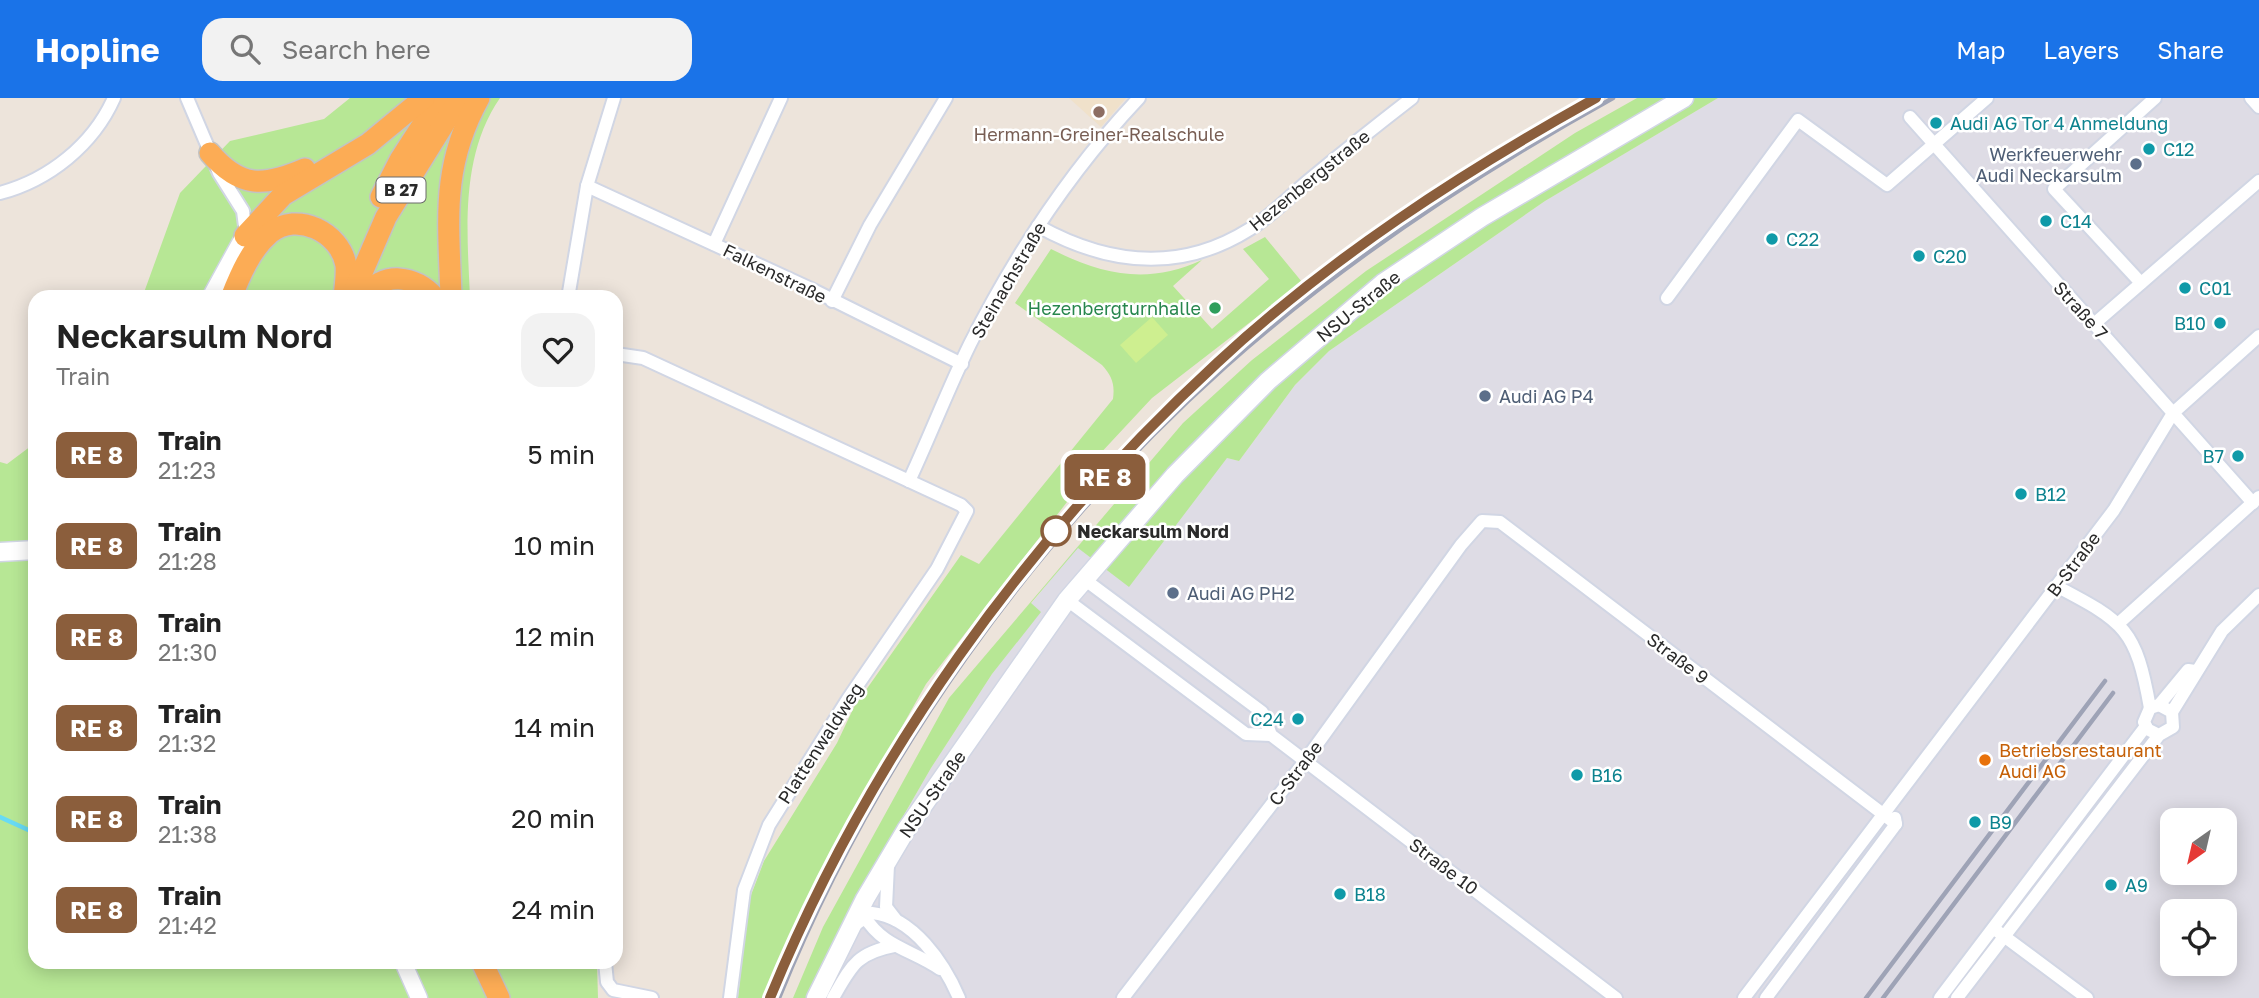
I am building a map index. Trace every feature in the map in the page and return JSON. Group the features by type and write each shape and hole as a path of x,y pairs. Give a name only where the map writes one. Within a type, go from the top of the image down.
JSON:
{"highway":[{"path":"246,236 283,195 369,144 424,98"},
{"name":"B 27","path":"352,290 378,203 400,160 440,98"},
{"name":"B 27","path":"353,290 386,217 460,98"},
{"path":"450,290 446,220 451,181 462,136 478,98"},
{"path":"209,153 235,177 248,181 269,181 340,159"},
{"path":"235,290 262,242 272,232 293,224 315,228 334,243 345,264 350,290"},
{"path":"363,290 405,278 416,281 426,290"},
{"path":"485,969 499,998"}],"main road":[{"name":"NSU-Straße","path":"816,998 849,929 864,908 890,857 1067,600 1175,475 1268,381 1383,284 1439,245 1684,98"},
{"path":"216,290 246,236"},
{"path":"5,551 28,549"}],"street":[{"path":"0,193 35,182 75,153 102,121 114,98"},
{"path":"187,98 209,153 243,211 247,224 246,236"},
{"path":"569,290 587,186 614,98"},
{"path":"713,244 781,98"},
{"path":"832,301 870,225 946,98"},
{"name":"Steinachstraße","path":"909,481 1000,288 1038,226 1086,158 1139,98"},
{"name":"Hezenbergstraße","path":"1038,226 1083,248 1120,258 1175,257 1211,249 1253,227 1412,98"},
{"path":"1667,298 1798,120 1887,185 1987,98"},
{"path":"2141,284 2054,189 2155,98"},
{"path":"2251,98 2259,107"},
{"name":"Straße 7","path":"1910,117 2173,413 2256,500"},
{"path":"2094,324 2259,181"},
{"name":"Falkenstraße","path":"587,186 962,364"},
{"name":"B-Straße","path":"1744,998 2114,510 2173,413 2259,336"},
{"path":"623,355 643,358 909,481"},
{"name":"Plattenwaldweg","path":"730,998 744,890 769,825 848,699 937,569 967,511 909,481"},
{"path":"2119,623 2256,500"},
{"name":"Straße 9","path":"1461,545 1482,521 1500,522 1896,824"},
{"name":"C-Straße","path":"1123,998 1305,761 1461,545"},
{"path":"1067,600 1246,734 1271,735 1262,712 1084,579"},
{"path":"2056,586 2119,623 2143,668 2154,706"},
{"path":"1940,998 1999,932 2159,735 2173,727 2172,712 2195,678 2195,671 2222,631 2259,595"},
{"path":"2147,729 2145,714 2188,670 2195,671"},
{"path":"2154,706 2172,712"},
{"path":"1957,998 1999,932 2146,726 2159,735"},
{"name":"Straße 10","path":"1271,735 1616,998"},
{"path":"1766,998 1896,824 1894,800"},
{"path":"890,857 885,882 886,906 896,921"},
{"path":"864,908 896,921 928,947 958,998"},
{"path":"864,908 874,932 943,972"},
{"path":"1999,932 2087,998"},
{"path":"834,998 853,964 872,950 894,946"},
{"path":"406,969 419,998"},
{"path":"606,969 607,982 613,990 652,998"}],"shaded area":[{"name":"Hermann-Greiner-Realschule","path":"1069,98 1126,98 1101,127"},
{"path":"1718,98 2259,98 2259,998 812,998 891,838 931,768 992,674 1040,612 1031,604 1078,546 1206,484 1227,458 1239,461 1295,385 1329,351 1545,201"}],"green space":[{"path":"350,98 500,98 487,120 472,169 468,220 470,290 145,290 180,193 230,141 324,119"},
{"path":"1637,98 1718,98 1545,201 1329,351 1295,385 1239,461 1227,458 1129,587 1078,548 1031,603 1041,612 992,674 931,768 849,910 812,998 793,998 823,927 949,698 1183,423 1252,360 1366,271 1575,133"},
{"path":"1265,237 1302,282 1152,398 1070,486 1074,493 926,684 813,885 764,998 738,998 748,903 764,861 837,743 854,707 961,555 979,564 1113,399 1112,380 1102,365 1015,303 1051,249 1089,265 1125,274 1163,272 1202,260 1173,286 1212,329 1269,279 1243,249"},
{"path":"1152,317 1168,335 1136,363 1120,345"},
{"path":"28,448 28,969 597,969 598,998 0,998 0,462 7,464"}],"waterway":[{"path":"0,817 28,830"}],"railway":[{"path":"779,998 818,910 862,823 912,739 967,657 1026,578 1089,503 1156,432 1226,366 1317,291 1364,255 1461,189 1613,98"},
{"path":"1866,998 2105,681"},
{"path":"1883,998 2113,693"}],"train":[{"path":"770,998 804,918 865,802 937,688 1001,598 1093,489 1217,362 1332,268 1381,231 1482,165 1596,98"}],"place":[{"name":"Hermann-Greiner-Realschule","path":"1099,112"},
{"name":"Audi AG Tor 4 Anmeldung","path":"1936,123"},
{"name":"C12","path":"2149,149"},
{"name":"Werkfeuerwehr Audi Neckarsulm","path":"2136,164"},
{"name":"C14","path":"2046,221"},
{"name":"C22","path":"1772,239"},
{"name":"C20","path":"1919,256"},
{"name":"C01","path":"2185,288"},
{"name":"Hezenbergturnhalle","path":"1215,308"},
{"name":"B10","path":"2220,323"},
{"name":"Audi AG P4","path":"1485,396"},
{"name":"B7","path":"2238,456"},
{"name":"B12","path":"2021,494"},
{"name":"Neckarsulm Nord","path":"1056,531"},
{"name":"Audi AG PH2","path":"1173,593"},
{"name":"C24","path":"1298,719"},
{"name":"Betriebsrestaurant Audi AG","path":"1985,760"},
{"name":"B16","path":"1577,775"},
{"name":"B9","path":"1975,822"},
{"name":"A9","path":"2111,885"},
{"name":"B18","path":"1340,894"}]}
